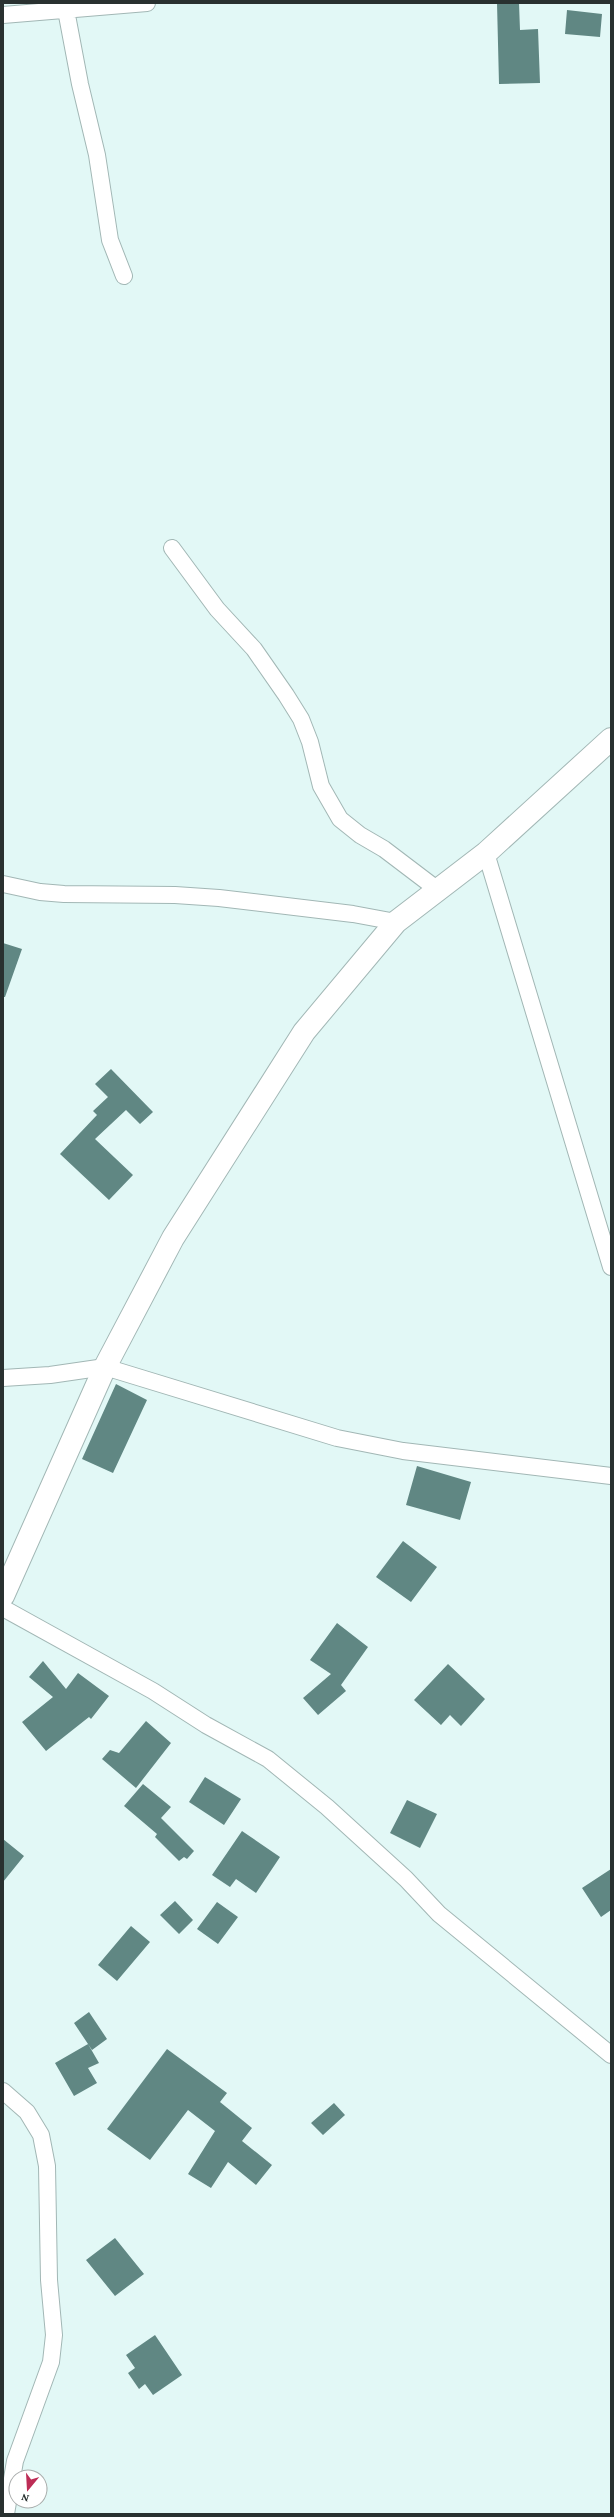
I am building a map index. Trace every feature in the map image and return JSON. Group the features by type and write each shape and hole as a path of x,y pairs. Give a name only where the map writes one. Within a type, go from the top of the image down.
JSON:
{"main road":[{"path":"3,1596 105,1367 173,1238 304,1032 396,922 486,853 611,739"}],"street":[{"path":"3,15 146,3"},
{"path":"66,10 80,84 97,155 110,240 124,276"},
{"path":"172,548 217,609 254,649 286,695 300,719 310,742 321,786 340,820 360,835 384,849 438,890"},
{"path":"486,853 611,1267"},
{"path":"3,884 40,892 64,894 175,895 219,898 353,914 396,922"},
{"path":"3,1378 50,1375 105,1367 337,1438 403,1451 611,1476"},
{"path":"3,1608 153,1691 206,1725 268,1759 326,1807 406,1879 439,1914 611,2055"},
{"path":"3,2091 27,2112 41,2135 47,2166 49,2280 54,2335 51,2362 15,2461 6,2514"}],"building":[{"path":"497,3 519,3 520,30 538,29 540,83 499,84"},
{"path":"567,10 602,14 600,37 565,34"},
{"path":"3,943 22,949 5,997 3,997"},
{"path":"111,1069 153,1112 140,1124 126,1110 95,1139 133,1175 109,1200 60,1154 97,1115 93,1111 108,1097 95,1084"},
{"path":"116,1384 147,1400 113,1473 82,1459"},
{"path":"417,1466 471,1482 460,1520 406,1505"},
{"path":"403,1541 437,1567 411,1602 376,1577"},
{"path":"337,1623 368,1647 341,1685 346,1691 318,1715 303,1698 331,1674 310,1660"},
{"path":"43,1661 66,1689 78,1673 109,1696 91,1719 89,1717 46,1751 22,1722 53,1697 29,1677"},
{"path":"448,1664 485,1699 461,1726 450,1715 441,1725 414,1700"},
{"path":"146,1721 171,1743 136,1788 102,1759 110,1750 119,1753"},
{"path":"205,1777 241,1799 224,1825 189,1802"},
{"path":"143,1784 171,1807 161,1818 194,1851 187,1859 184,1857 179,1861 155,1837 157,1834 124,1806"},
{"path":"407,1800 437,1814 420,1848 390,1833"},
{"path":"242,1831 280,1857 256,1893 236,1879 230,1887 212,1875"},
{"path":"3,1839 24,1856 3,1882"},
{"path":"611,1869 611,1910 601,1917 582,1888"},
{"path":"175,1901 193,1920 179,1934 160,1915"},
{"path":"217,1902 238,1917 218,1944 197,1929"},
{"path":"131,1926 150,1942 117,1981 98,1965"},
{"path":"89,2012 107,2039 92,2050 74,2023"},
{"path":"88,2044 99,2063 88,2068 97,2083 74,2096 55,2063"},
{"path":"167,2049 227,2093 220,2102 252,2128 242,2141 272,2165 256,2185 228,2162 211,2188 188,2174 215,2131 188,2110 150,2160 107,2129"},
{"path":"334,2103 345,2115 323,2135 311,2123"},
{"path":"115,2238 144,2274 115,2296 86,2260"},
{"path":"155,2335 182,2375 153,2395 145,2384 139,2389 128,2373 135,2368 126,2355"}]}
